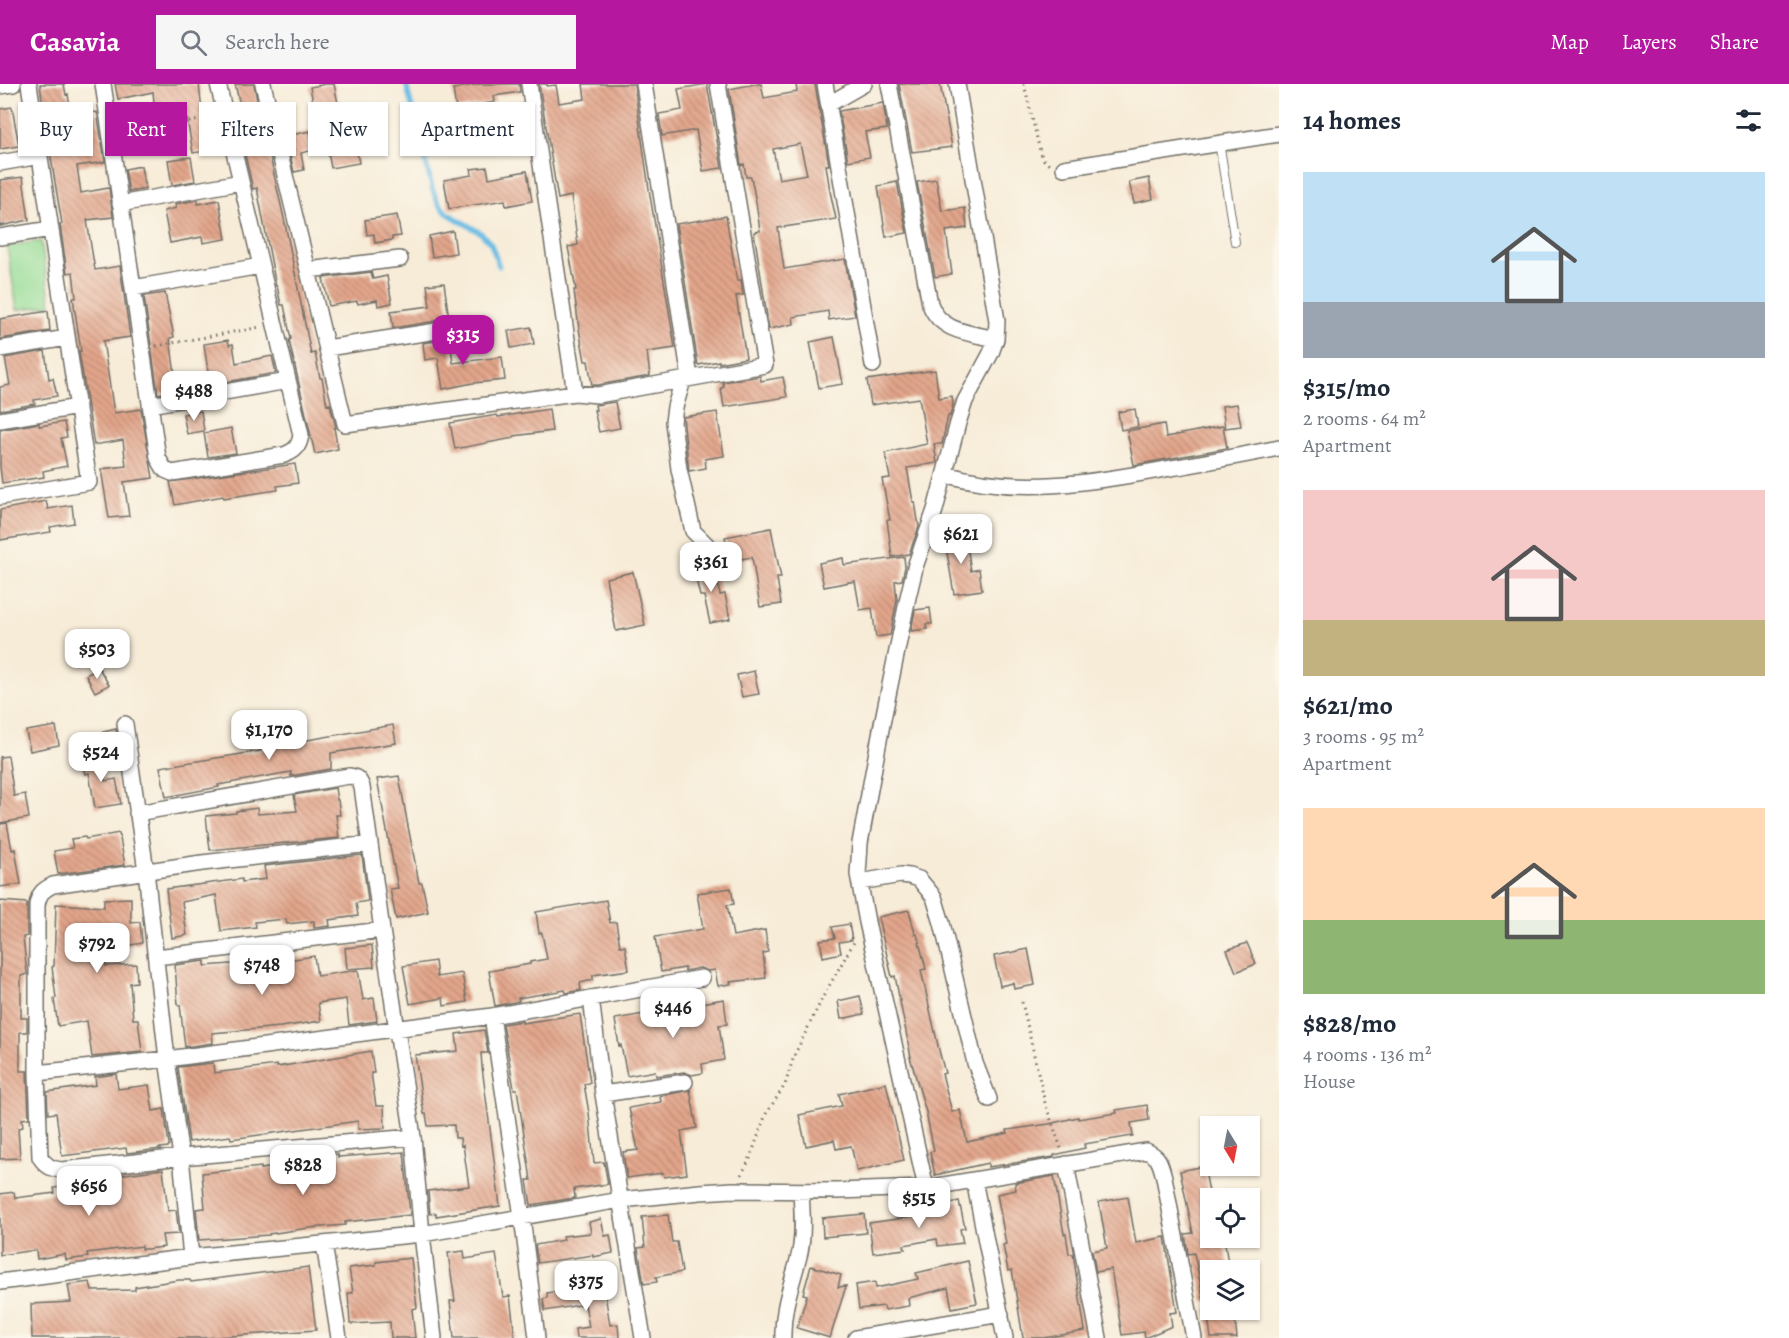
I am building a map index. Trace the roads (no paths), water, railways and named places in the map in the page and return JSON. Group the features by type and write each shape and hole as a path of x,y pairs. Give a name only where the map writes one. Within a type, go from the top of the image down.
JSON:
{"street":[{"path":"0,86 13,84"},
{"path":"29,84 32,102"},
{"path":"103,84 158,458 165,470 172,473 285,455 294,451 300,444 301,435 218,84"},
{"path":"263,84 345,424 575,393 598,395 765,365 718,84"},
{"path":"529,84 575,393"},
{"path":"644,84 687,379 675,406 673,422 679,469 693,531 712,550 720,570"},
{"path":"825,84 873,365"},
{"path":"829,104 864,84"},
{"path":"889,84 930,304 938,319 957,330 996,339"},
{"path":"926,1188 858,874 860,843 916,564 945,474 965,401 996,339 997,321 957,84"},
{"path":"1064,168 1279,134"},
{"path":"0,163 40,156 89,482 0,497"},
{"path":"120,204 241,182"},
{"path":"0,237 51,229"},
{"path":"308,270 400,259"},
{"path":"133,288 261,266"},
{"path":"327,348 456,328"},
{"path":"0,349 67,338"},
{"path":"150,405 288,381"},
{"path":"0,420 78,407"},
{"path":"945,474 969,481 993,484 1049,485 1097,481 1147,473 1279,448"},
{"path":"125,724 146,871 191,1257"},
{"path":"137,813 349,776 356,777 360,781 413,1137 434,1338"},
{"path":"370,844 202,862 53,885 43,890 37,905 40,1157 46,1165 62,1170 181,1157 413,1137"},
{"path":"860,882 901,875 909,876 919,879 934,897 975,1063 989,1099"},
{"path":"156,957 382,930"},
{"path":"38,1072 167,1059 492,1016 702,978"},
{"path":"591,998 603,1094 643,1338"},
{"path":"492,1016 522,1217 537,1338"},
{"path":"603,1094 685,1082"},
{"path":"0,1282 191,1257 422,1234 621,1200 733,1190 926,1188 1146,1151 1155,1155 1164,1177 1194,1338"},
{"path":"1066,1164 1099,1338"},
{"path":"974,1180 1005,1338"},
{"path":"783,1338 783,1315 800,1249 801,1191"},
{"path":"324,1244 339,1338"},
{"path":"856,1338 1000,1314"}],"lane":[{"path":"1219,142 1235,242"}],"waterway":[{"path":"406,84 433,191 439,204 447,213 481,233 491,244 499,266"}]}
